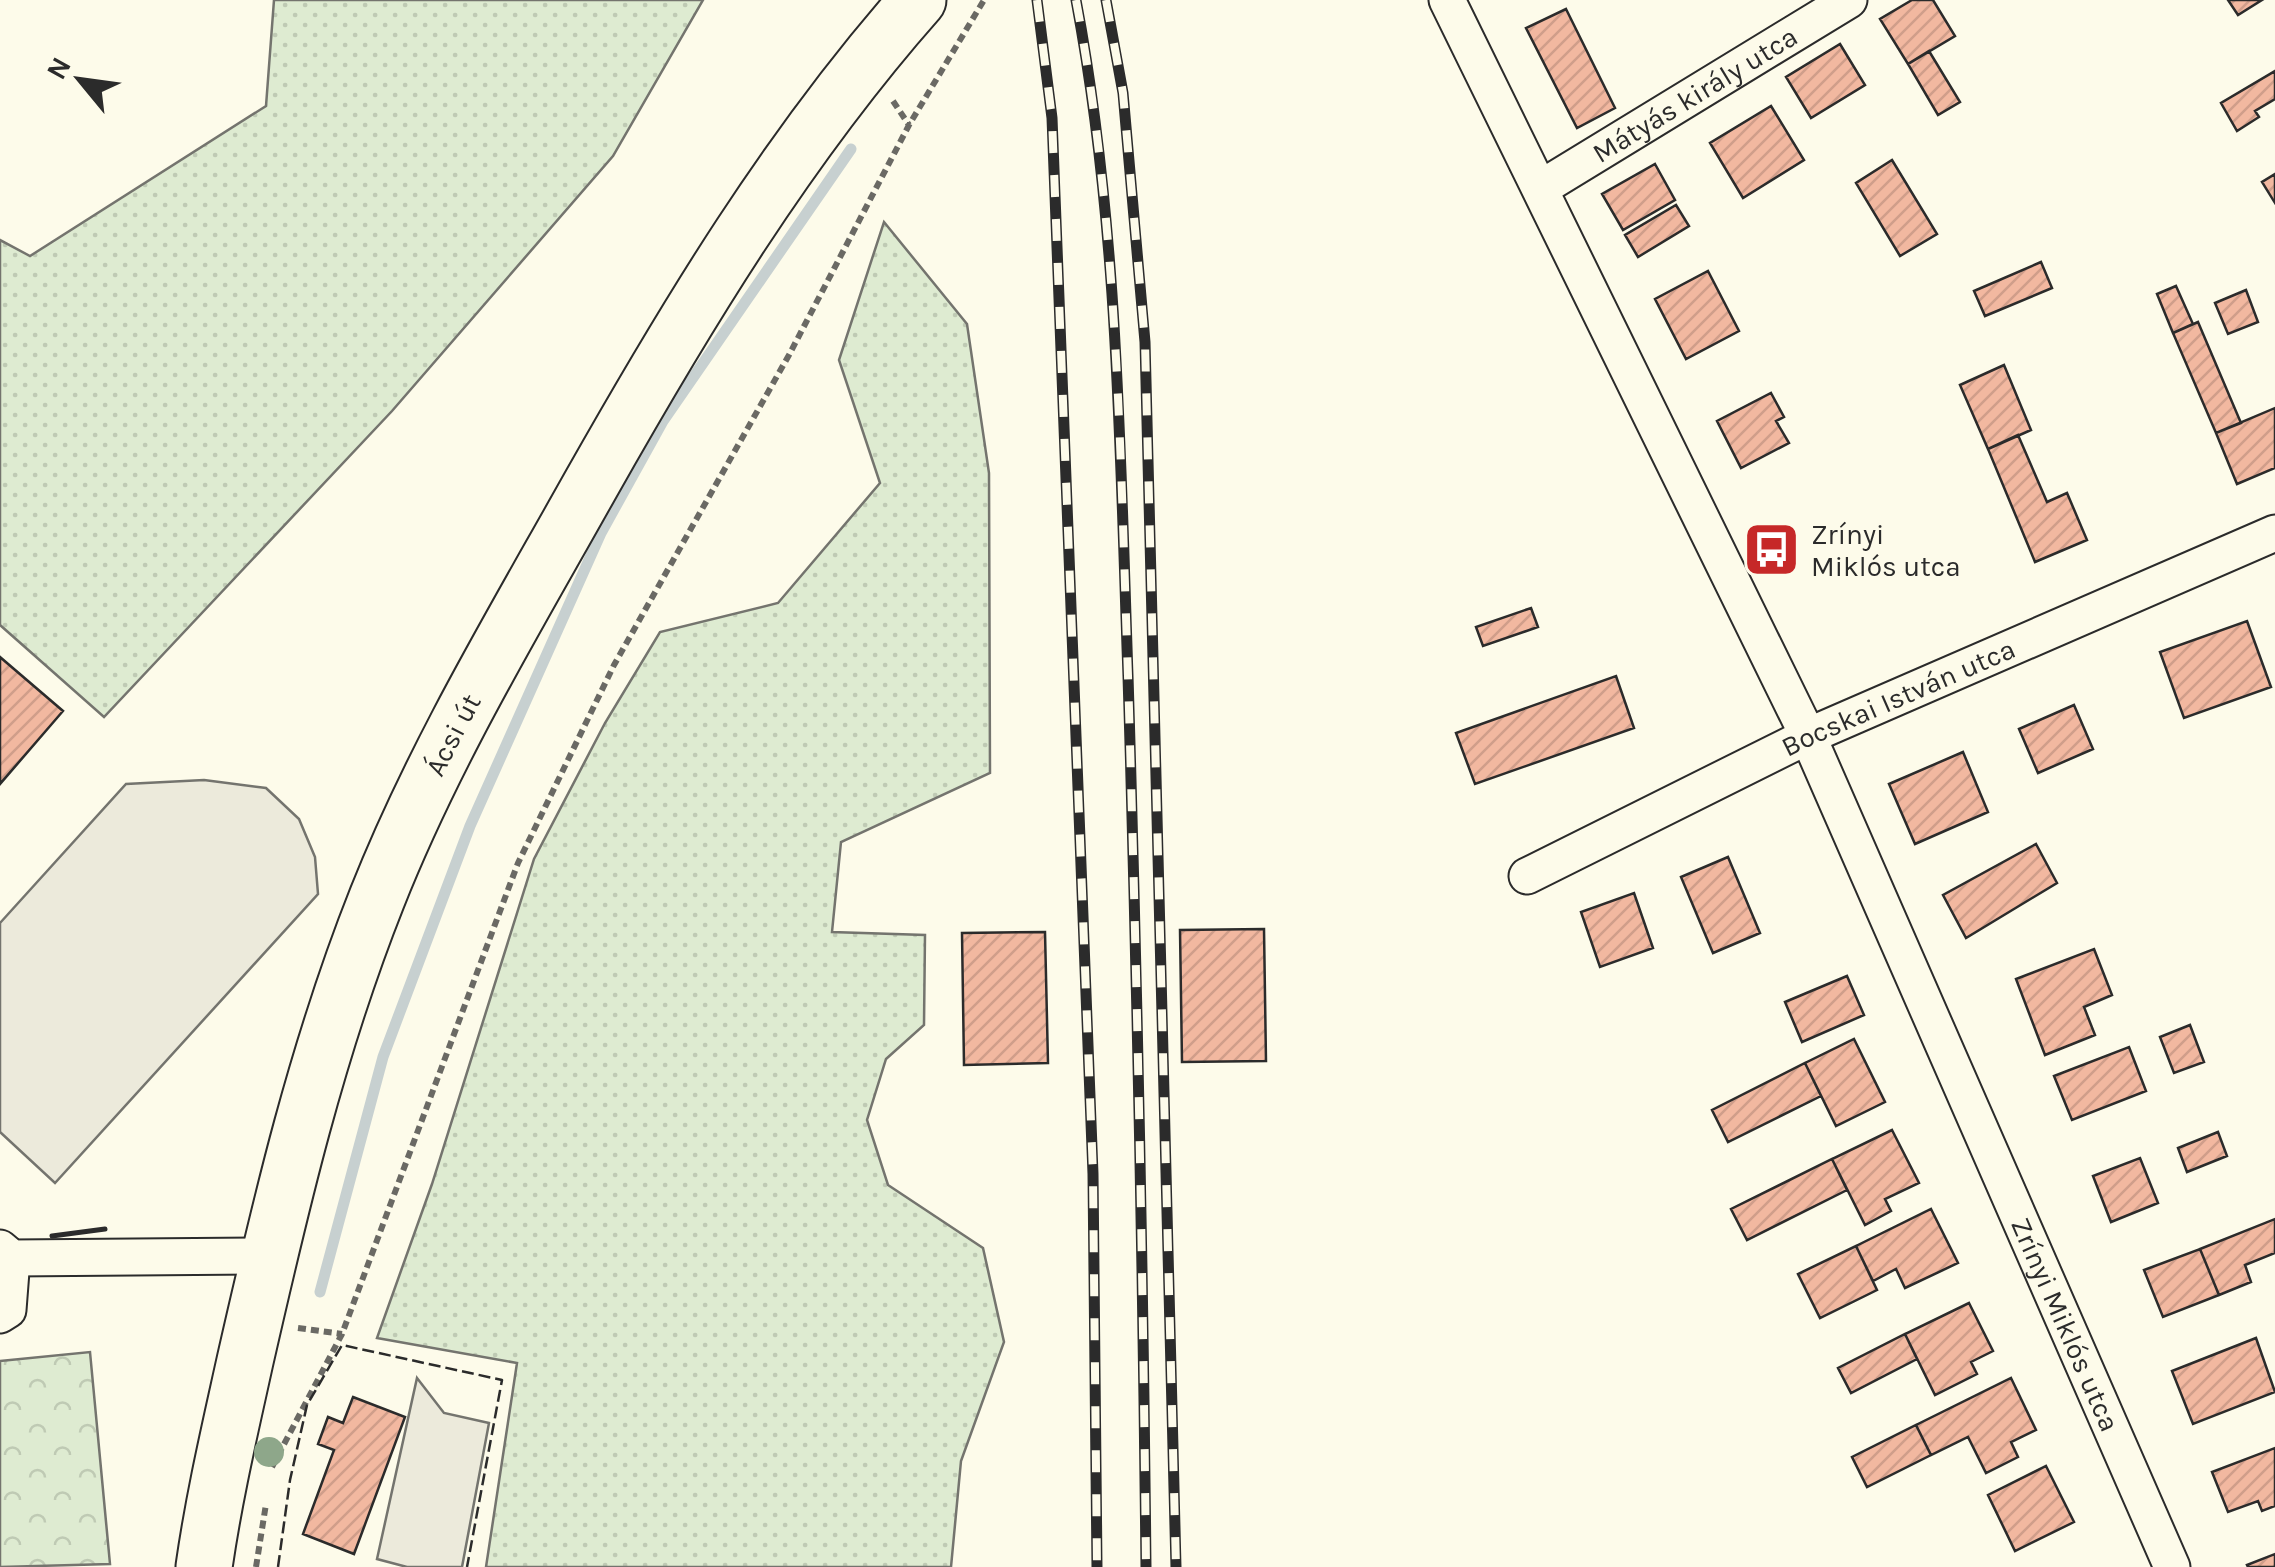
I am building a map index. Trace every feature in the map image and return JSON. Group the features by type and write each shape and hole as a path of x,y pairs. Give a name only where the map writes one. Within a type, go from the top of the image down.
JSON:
{"main road":[{"name":"Ácsi út","path":"204,1567 267,1256 313,1074 378,896 439,761 685,317 770,192 918,0"}],"street":[{"name":"Zrínyi Miklós utca","path":"1447,0 1808,736 2172,1567"},
{"name":"Mátyás király utca","path":"1541,188 1848,0"},
{"name":"Bocskai István utca","path":"1527,876 1808,736 2275,533"},
{"path":"0,1315 8,1310 6,1253 267,1256"}],"path":[{"path":"269,1484 272,1467 342,1334 527,845 614,665 789,354 909,125 984,0"},
{"path":"256,1567 266,1501"}],"green space":[{"path":"274,0 703,0 613,156 392,411 104,717 0,625 0,240 30,256 266,106"},
{"path":"884,222 967,324 989,473 990,773 841,842 832,932 925,935 924,1025 886,1059 867,1120 888,1185 983,1248 1004,1342 961,1461 951,1567 486,1567 517,1363 377,1338 432,1184 534,859 605,723 660,632 778,603 880,483 839,360"},
{"path":"90,1352 110,1564 0,1567 0,1361"}],"shaded area":[{"path":"204,780 266,788 299,819 315,857 318,894 55,1183 0,1132 0,923 126,784"},
{"path":"417,1378 444,1413 489,1423 462,1567 407,1567 377,1559"}],"building":[{"path":"1912,0 1933,0 1955,36 1908,64 1880,19"},
{"path":"2228,0 2262,0 2238,15"},
{"path":"1566,9 1615,108 1577,128 1526,28"},
{"path":"1840,44 1865,85 1811,118 1786,77"},
{"path":"1929,51 1960,102 1938,115 1908,64"},
{"path":"2275,71 2275,99 2255,111 2259,117 2237,131 2221,103"},
{"path":"1771,106 1804,160 1743,198 1710,143"},
{"path":"1892,160 1937,234 1900,256 1856,183"},
{"path":"1655,164 1675,200 1623,230 1602,194"},
{"path":"2275,174 2275,203 2262,182"},
{"path":"1676,205 1689,226 1638,257 1625,235"},
{"path":"2041,262 2052,288 1985,316 1974,291"},
{"path":"1708,271 1739,331 1686,359 1655,299"},
{"path":"2176,286 2193,324 2173,333 2157,294"},
{"path":"2246,290 2258,322 2228,334 2215,303"},
{"path":"2198,322 2241,423 2216,433 2173,333"},
{"path":"2004,365 2031,430 1988,449 1960,385"},
{"path":"1771,393 1784,417 1776,421 1789,443 1741,468 1717,421"},
{"path":"2275,408 2275,468 2237,484 2216,433"},
{"path":"2018,435 2047,502 2067,493 2087,540 2035,562 1988,449"},
{"path":"1531,608 1538,627 1483,646 1476,627"},
{"path":"2247,621 2271,687 2184,718 2160,652"},
{"path":"0,657 63,711 0,784"},
{"path":"1616,676 1634,728 1475,784 1456,733"},
{"path":"2074,705 2093,749 2038,773 2019,729"},
{"path":"1963,752 1988,812 1915,844 1889,784"},
{"path":"2036,844 2057,883 1966,938 1943,895"},
{"path":"1728,857 1760,933 1713,953 1681,877"},
{"path":"1634,893 1653,948 1600,967 1581,912"},
{"path":"1264,929 1266,1061 1182,1062 1180,930"},
{"path":"1045,932 1048,1063 964,1065 962,933"},
{"path":"2094,949 2112,995 2084,1007 2095,1035 2045,1055 2016,979"},
{"path":"1847,976 1864,1015 1802,1042 1785,1002"},
{"path":"2190,1025 2204,1062 2174,1073 2160,1037"},
{"path":"1854,1039 1885,1102 1836,1126 1805,1063"},
{"path":"2129,1047 2146,1091 2072,1120 2054,1076"},
{"path":"1805,1063 1821,1096 1728,1142 1712,1110"},
{"path":"1892,1130 1919,1183 1885,1199 1891,1211 1865,1225 1832,1159"},
{"path":"2218,1132 2227,1156 2187,1172 2178,1148"},
{"path":"2140,1158 2158,1203 2111,1222 2093,1176"},
{"path":"1832,1159 1847,1190 1747,1240 1731,1209"},
{"path":"1931,1209 1958,1263 1905,1288 1896,1269 1873,1281 1856,1246"},
{"path":"2275,1219 2275,1253 2245,1265 2251,1282 2219,1295 2200,1249"},
{"path":"1856,1246 1877,1290 1820,1318 1798,1274"},
{"path":"2200,1249 2219,1295 2163,1317 2144,1270"},
{"path":"1969,1303 1993,1351 1971,1362 1977,1374 1935,1395 1905,1334"},
{"path":"1905,1334 1917,1359 1851,1393 1838,1368"},
{"path":"2256,1338 2275,1392 2193,1424 2172,1371"},
{"path":"2011,1378 2036,1430 2011,1442 2018,1457 1986,1473 1968,1437 1931,1455 1916,1425"},
{"path":"353,1397 405,1417 354,1554 303,1534 334,1450 318,1444 328,1417 343,1423"},
{"path":"1916,1425 1931,1455 1867,1487 1852,1457"},
{"path":"2275,1448 2275,1506 2262,1511 2258,1501 2228,1512 2212,1472"},
{"path":"2046,1466 2074,1522 2015,1551 1988,1495"},
{"path":"2275,1554 2275,1567 2247,1565"}],"waterway":[{"path":"320,1292 383,1057 470,826 601,533 663,421 851,149"}],"railway":[{"path":"1037,0 1052,118 1093,1174 1097,1567"},
{"path":"1076,0 1101,168 1119,422 1137,1010 1146,1567"},
{"path":"1106,0 1123,93 1145,342 1176,1567"}],"fence":[{"path":"278,1567 290,1480 307,1405 342,1345 502,1380 467,1567"}],"wall":[{"path":"52,1236 105,1229"}],"place":[{"name":"Zrínyi Miklós utca","path":"1772,550"}]}
